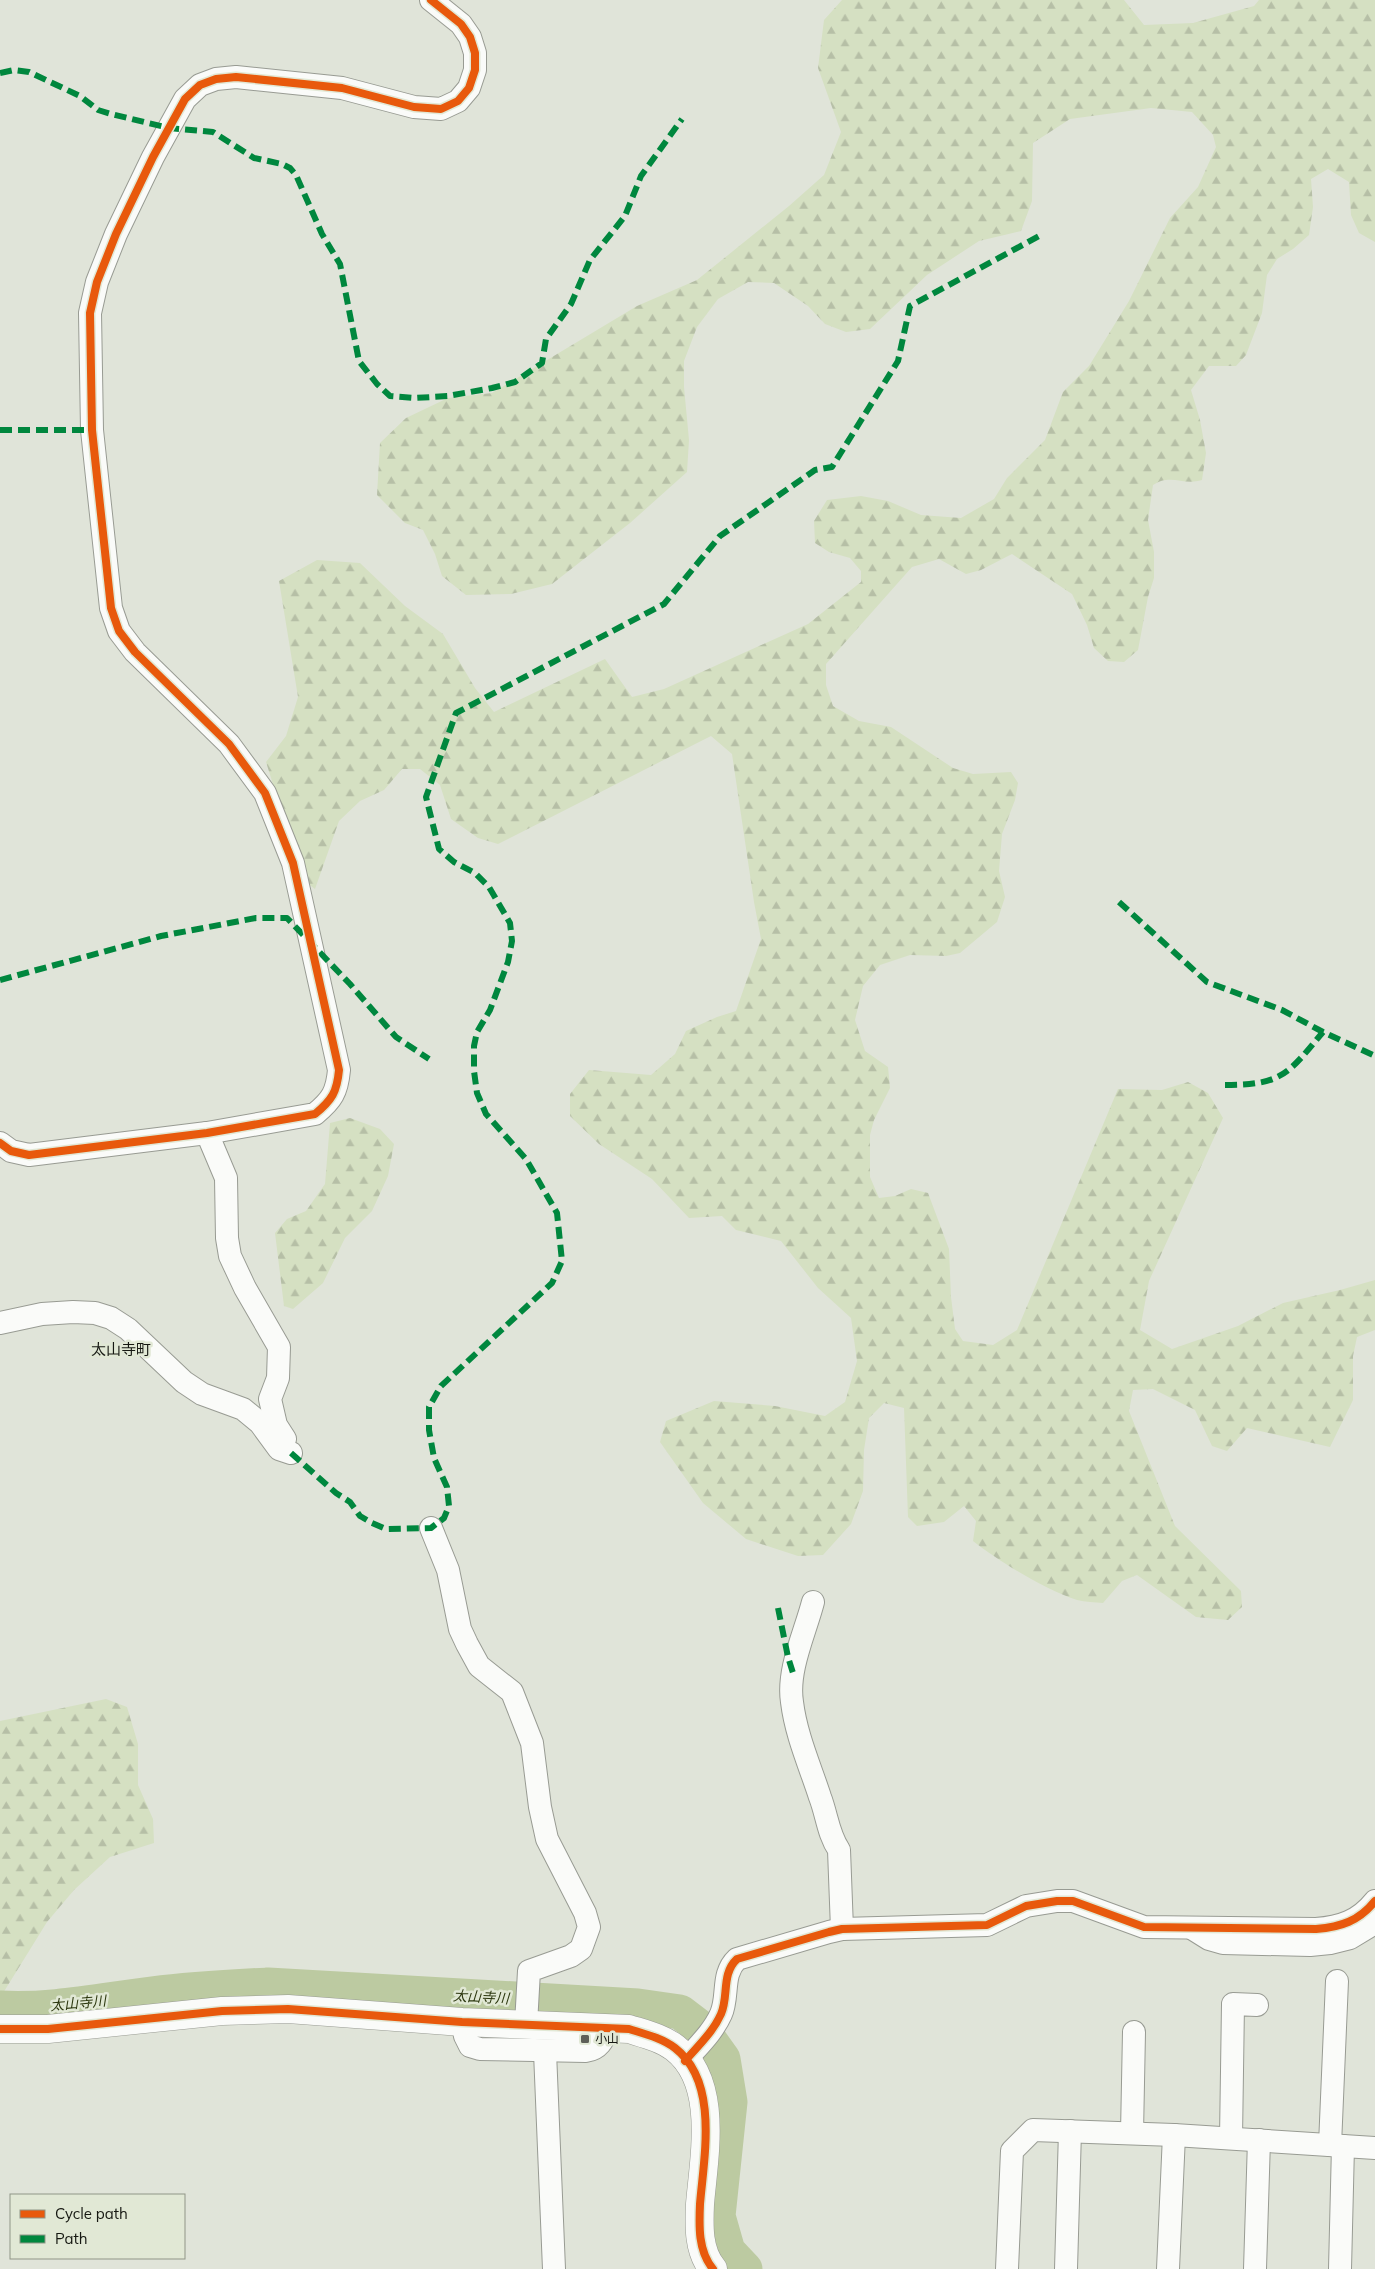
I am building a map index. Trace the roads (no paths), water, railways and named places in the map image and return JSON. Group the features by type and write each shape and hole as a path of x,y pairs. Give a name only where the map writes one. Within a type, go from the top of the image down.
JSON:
{"street":[{"path":"0,1143 11,1151 29,1155 207,1133 315,1114 329,1102 337,1086 339,1070 293,862 265,793 230,744 135,652 119,631 111,608 92,430 90,313 97,282 116,234 153,158 185,99 200,85 216,79 236,77 342,88 414,107 441,109 458,102 469,88 475,70 475,53 470,37 461,24 431,0"},
{"path":"0,1323 42,1314 73,1312 94,1313 111,1318 128,1329 184,1382 202,1394 243,1409 260,1424 279,1450 292,1453 276,1425 270,1399 278,1378 279,1347 240,1279 230,1256 227,1238 226,1178 207,1133"},
{"path":"431,1528 448,1570 460,1629 467,1644 479,1666 512,1692 532,1742 540,1807 548,1839 585,1913 589,1927 581,1949 571,1956 530,1970 526,2011"},
{"path":"813,1602 793,1673 791,1701 801,1743 823,1805 831,1840 839,1850 842,1929"},
{"path":"685,2060 714,2029 722,2012 730,1966 737,1959 842,1929 987,1925 1026,1906 1057,1901 1073,1901 1144,1927 1210,1926 1293,1930 1337,1927 1355,1920 1375,1901"},
{"path":"1190,1927 1208,1939 1223,1943 1310,1945 1330,1944 1350,1938 1375,1924"},
{"path":"1337,1981 1336,2146 1340,2269"},
{"path":"1231,2138 1233,2004 1257,2005"},
{"path":"0,2030 48,2030 222,2011 288,2009 462,2022 526,2011 608,2028 629,2030 660,2039 676,2049 685,2060 698,2083 704,2100 706,2120 698,2231 707,2262 713,2269"},
{"path":"462,2022 465,2036 470,2046 480,2049 545,2052 594,2050 602,2042 608,2028"},
{"path":"1132,2133 1134,2032"},
{"path":"545,2052 554,2269"},
{"path":"1007,2269 1012,2151 1033,2130 1231,2138 1375,2148"},
{"path":"1066,2269 1070,2131"},
{"path":"1168,2269 1174,2135"},
{"path":"1255,2269 1259,2140"}],"waterway":[{"name":"太山寺川","path":"0,2008 38,2008 182,1991 268,1985 638,2006 680,2012 701,2028 723,2059 730,2102 718,2216 728,2251 745,2269"}],"place":[{"name":"小山","path":"585,2039"}],"district":[{"name":"太山寺町","path":"121,1350"}]}
